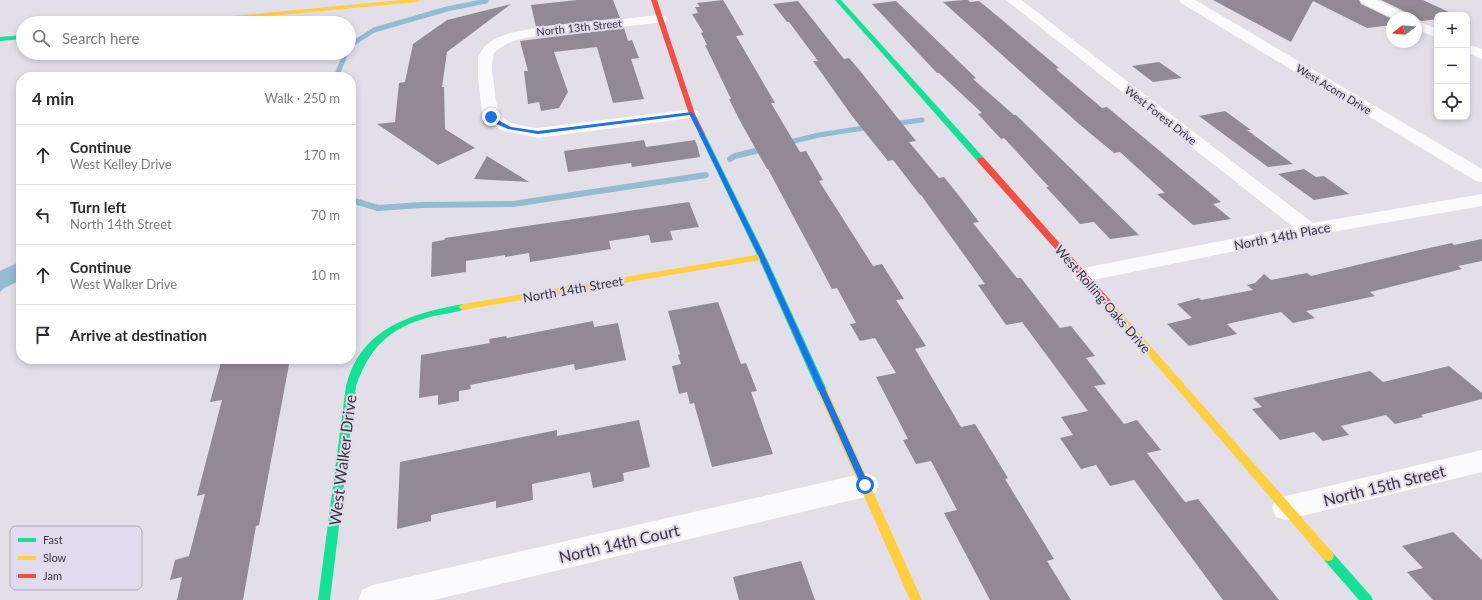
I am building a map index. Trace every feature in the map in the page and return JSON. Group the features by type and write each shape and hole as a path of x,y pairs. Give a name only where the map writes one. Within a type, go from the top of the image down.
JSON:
{"street":[{"path":"252,16 418,0"},
{"path":"654,0 692,114 762,257 916,600"},
{"name":"West Rolling Oaks Drive","path":"838,0 1083,275 1367,600"},
{"name":"West Forest Drive","path":"1013,0 1309,230"},
{"name":"West Acorn Drive","path":"1186,0 1482,177"},
{"path":"1367,0 1392,12"},
{"name":"North 13th Street","path":"660,19 537,32 519,35 500,42 491,48 485,57 488,106 491,117 496,122 510,128 529,132 544,132 692,114"},
{"path":"1422,27 1434,33"},
{"path":"0,39 16,38"},
{"path":"1470,49 1482,55"},
{"name":"North 14th Place","path":"1083,275 1309,230 1482,200"},
{"name":"North 14th Street","path":"386,330 414,317 446,310 762,257"},
{"name":"West Walker Drive","path":"324,600 351,386 354,373 360,362 386,330"},
{"name":"North 15th Street","path":"1286,508 1482,461"},
{"name":"North 14th Court","path":"373,600 865,485"}],"water":[{"path":"16,263 16,282 4,288 0,292 0,271"}],"building":[{"path":"577,0 613,0 620,18 536,27 531,5"},
{"path":"723,0 744,35 736,36 775,103 771,103 800,152 806,151 823,180 819,181 873,266 882,264 904,299 896,300 926,346 915,349 961,427 975,424 1008,478 1005,479 1054,559 1047,561 1071,600 990,600 944,513 957,510 931,461 916,464 903,440 908,439 876,377 896,373 875,338 860,341 850,324 856,323 837,288 832,289 729,99 731,99 705,45 707,45 701,33 703,32 692,14 698,13 695,7 700,7 697,3"},
{"path":"968,0 970,2 979,1 1059,68 1056,69 1102,108 1107,107 1221,202 1213,204 1231,219 1193,225 1157,194 1165,193 1120,152 1114,153 1079,124 943,2"},
{"path":"1213,0 1359,0 1361,4 1386,16 1386,26 1367,28 1313,1 1291,42"},
{"path":"1381,0 1423,0 1449,12 1434,12 1434,19 1422,21 1422,12 1406,12"},
{"path":"798,1 844,59 849,58 861,72 916,141 909,142 939,178 944,177 960,197 979,222 973,223 1017,278 1021,278 1060,328 1071,326 1095,356 1086,358 1106,384 1094,386 1124,424 1137,420 1161,450 1147,453 1185,502 1198,499 1279,600 1223,600 1134,480 1110,486 1096,465 1081,469 1060,438 1073,435 1061,417 1088,411 1022,322 1006,325 978,285 985,284 921,195 893,160 888,161 852,116 813,61 818,61 789,22 787,22 773,4"},
{"path":"896,1 976,78 973,79 1014,115 1016,115 1139,235 1110,239 1094,222 1080,224 1046,187 1049,187 1004,138 1001,139 978,114 982,113 939,73 937,73 872,4"},
{"path":"511,4 447,52 442,87 444,87 445,129 475,148 438,165 377,124 395,122 399,83 405,82 413,44 447,20"},
{"path":"624,28 628,41 632,40 639,58 631,59 644,99 613,103 597,47 554,52 568,92 559,108 541,111 539,102 528,104 524,71 528,71 520,41"},
{"path":"1159,62 1182,78 1153,82 1132,66"},
{"path":"1225,111 1251,130 1247,130 1293,164 1268,167 1199,116"},
{"path":"644,140 646,147 695,140 700,157 632,167 631,163 568,172 564,151"},
{"path":"487,156 529,182 474,179"},
{"path":"1304,169 1316,177 1324,176 1349,194 1314,200 1278,174"},
{"path":"689,202 699,227 670,231 673,240 651,243 649,235 609,241 611,249 530,262 529,253 505,257 505,255 466,261 466,272 431,277 432,242 444,240 445,238"},
{"path":"1482,239 1482,261 1458,266 1462,269 1370,292 1375,296 1306,311 1315,318 1293,323 1281,312 1227,324 1237,334 1189,346 1167,324 1192,318 1177,304 1199,298 1201,300 1253,290 1247,285 1255,283 1264,274 1271,280 1307,273 1311,276 1452,243 1454,245"},
{"path":"718,302 741,364 746,363 757,391 751,392 773,454 712,467 694,403 690,404 687,392 679,394 672,366 681,364 678,355 680,354 668,311"},
{"path":"593,321 594,327 618,323 626,360 575,370 574,364 470,385 471,389 459,391 459,401 438,405 438,395 419,398 421,355 490,343 489,339 506,336 507,338"},
{"path":"221,364 289,364 259,525 256,526 243,600 177,600 182,577 170,580 175,560 189,556 205,494 197,496 222,400 210,402"},
{"path":"1449,366 1482,393 1482,399 1421,415 1423,417 1395,424 1386,415 1341,426 1349,435 1323,441 1314,432 1280,440 1252,409 1262,407 1253,398 1370,371 1383,382"},
{"path":"639,420 650,467 623,473 624,481 593,488 590,472 532,484 533,500 496,508 496,501 431,515 431,521 397,529 400,462 557,430 557,436"},
{"path":"1453,532 1482,560 1482,600 1433,600 1407,572 1423,568 1402,546"},
{"path":"801,561 815,600 739,600 733,577"}],"waterway":[{"path":"356,42 374,30 447,9 486,1"},
{"path":"338,72 343,60"},
{"path":"892,124 922,120"},
{"path":"786,143 819,135 870,127"},
{"path":"730,159 735,156 764,149"},
{"path":"356,201 378,208 421,205 513,204 706,175"}],"traffic: fast":[{"path":"838,0 981,160"},
{"path":"0,39 16,38"},
{"path":"702,134 762,257 823,392"},
{"path":"324,600 351,386 358,367 367,351 379,338 393,328 426,315 463,307"},
{"path":"1328,556 1367,600"}],"traffic: slow":[{"path":"252,16 418,0"},
{"path":"463,307 762,257"},
{"path":"1107,302 1328,556"},
{"path":"823,392 916,600"}],"traffic: jam":[{"path":"654,0 692,114 702,134"},
{"path":"981,160 1107,302"}],"route":[{"path":"491,117 496,122 510,128 538,133 692,114 762,257 865,485"}]}
